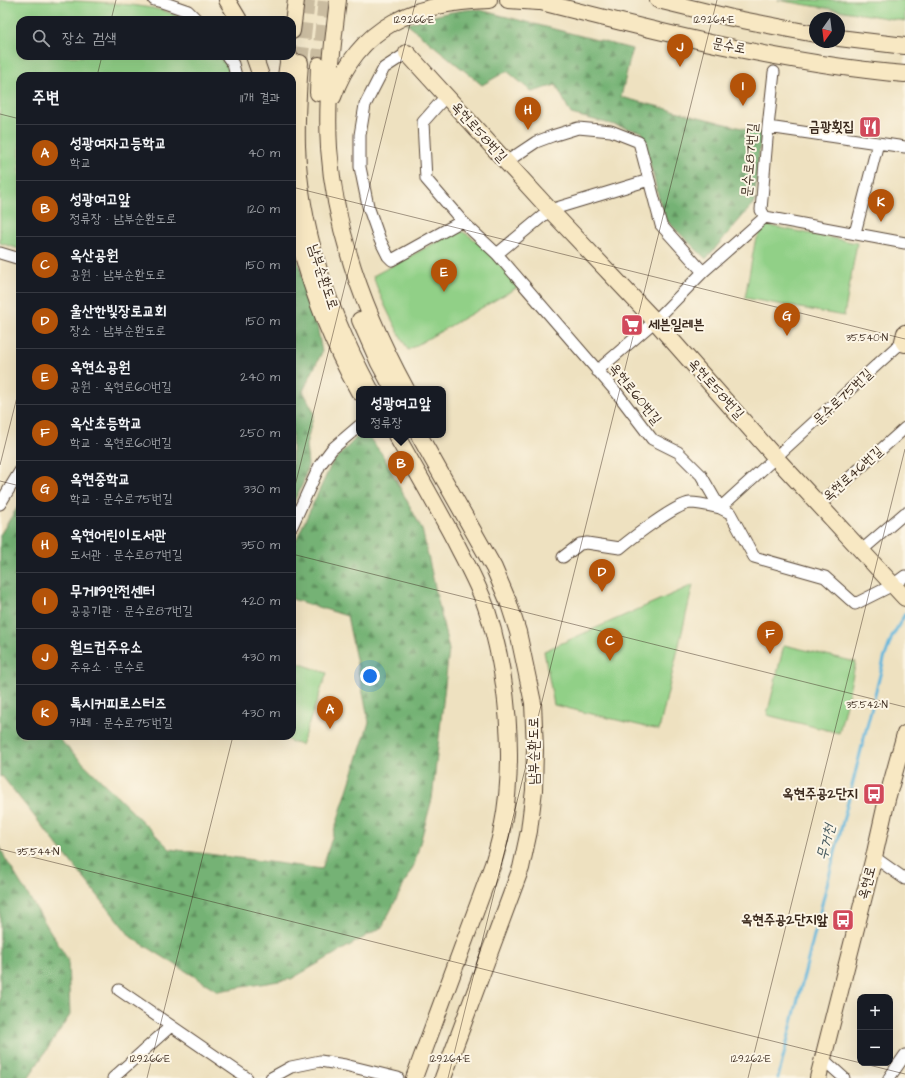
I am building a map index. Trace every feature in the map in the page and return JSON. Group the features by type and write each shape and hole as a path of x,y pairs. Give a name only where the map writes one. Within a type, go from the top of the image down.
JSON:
{"main road":[{"path":"227,0 237,16"},
{"path":"294,16 296,0"},
{"path":"338,0 329,81 329,148 332,180 339,219 348,252 373,322 390,360 404,386"},
{"path":"328,114 346,67 365,43 390,24 420,10 458,2 489,0"},
{"name":"문수로","path":"508,0 536,1 729,47 874,71 905,74"},
{"name":"문수로","path":"658,0 732,18 809,33"},
{"path":"845,39 905,46"},
{"name":"옥현로58번길","path":"407,53 550,210 655,321 776,458 862,550 899,580 905,598"},
{"path":"255,60 260,72"},
{"path":"288,72 294,60"},
{"name":"남부순환도로","path":"294,60 294,72"},
{"name":"남부순환도로","path":"319,65 317,113 319,147 322,180 329,220 348,288 362,326 378,363 391,386"},
{"name":"남부순환도로","path":"296,110 299,183 306,224 316,260 332,307 343,335 368,386"},
{"path":"296,227 316,298 331,337 356,386"},
{"path":"386,438 453,546 486,606"},
{"name":"남부순환도로","path":"398,438 473,576 486,606 502,674 506,704 509,753 507,790 502,828 493,864 414,1078"},
{"name":"남부순환도로","path":"421,438 494,568 508,601 518,632 533,703 535,749 534,790 529,831 521,868 443,1078"},
{"path":"433,438 485,538 508,601"},
{"name":"옥현로","path":"818,1078 874,857 887,799 905,734"},
{"path":"422,1056 422,1065 427,1078"}],"street":[{"path":"154,0 188,12 192,16"},
{"path":"407,53 384,68 365,105 360,135 360,167 368,206 380,240 388,256 392,260 462,221"},
{"path":"230,60 235,72"},
{"name":"문수로87번길","path":"765,217 761,210 774,72"},
{"name":"옥현로60번길","path":"446,96 423,122 426,179 462,221 497,254 617,393 652,438 678,452 701,475 720,508 730,513 754,557 825,577 855,604 899,580"},
{"path":"768,127 905,146"},
{"path":"506,162 536,142 578,128 611,131 639,142 661,225 704,272"},
{"path":"855,233 878,142"},
{"path":"497,254 550,210 649,180"},
{"path":"597,371 655,321 704,272 765,217 905,243"},
{"path":"0,253 16,258"},
{"name":"문수로75번길","path":"776,458 904,339"},
{"name":"옥현로46번길","path":"820,504 905,428"},
{"path":"296,517 320,465 332,449 356,429"},
{"path":"563,557 580,544 588,543 620,548 641,531 676,508 690,503 720,508 776,458"},
{"path":"0,504 16,478"},
{"path":"862,550 905,513"},
{"path":"874,857 905,879"},
{"path":"119,990 247,1078"},
{"path":"113,1078 171,1026"},
{"path":"889,1078 905,1054"},
{"path":"823,1059 844,1078"},
{"path":"271,1078 291,1067 320,1061 345,1065 398,1078"}],"green space":[{"path":"0,0 115,3 152,8 165,11 176,16 16,16 16,60 225,60 231,72 16,72 16,248 0,243"},
{"path":"778,0 905,0 905,21 789,2"},
{"path":"476,9 632,49 621,97 761,133 754,203 706,259 664,218 642,132 571,114 556,85 532,92 507,71 482,85 407,24 441,14"},
{"path":"765,225 857,243 844,316 745,298 755,242"},
{"path":"461,231 484,248 507,272 518,287 408,350 385,305 373,276 455,232"},
{"path":"296,254 317,325 322,352 303,391 314,412 306,445 308,465 303,483 296,498"},
{"path":"356,438 369,438 382,454 422,529 449,650 432,799 414,865 382,927 291,979 218,991 131,937 2,776 0,777 0,535 16,509 16,740 60,740 170,849 322,869 369,722 347,616 296,600 296,540 332,463"},
{"path":"693,585 659,730 554,705 544,651"},
{"path":"784,645 856,662 839,733 767,715"},
{"path":"296,662 327,673 301,745 287,740 296,740"},
{"path":"0,846 5,858 68,960 70,1015 28,1078 0,1078"}],"waterway":[{"name":"무거천","path":"778,1078 884,659 892,637 905,614"}],"tunnel":[{"path":"300,63 307,0"},
{"path":"319,65 326,0"}],"place":[{"name":"월드컵주유소","path":"680,67"},
{"name":"무거119안전센터","path":"743,106"},
{"name":"금광횟집","path":"870,127"},
{"name":"옥현어린이도서관","path":"528,130"},
{"name":"톡시커피로스터즈","path":"881,222"},
{"name":"옥현소공원","path":"444,292"},
{"name":"세븐일레븐","path":"632,325"},
{"name":"옥현중학교","path":"787,336"},
{"name":"성광여고앞","path":"401,484"},
{"name":"울산한빛장로교회","path":"602,592"},
{"name":"옥산초등학교","path":"770,654"},
{"name":"옥산공원","path":"610,661"},
{"name":"성광여자고등학교","path":"330,729"},
{"name":"옥현주공2단지","path":"874,794"},
{"name":"옥현주공2단지앞","path":"843,920"}]}
